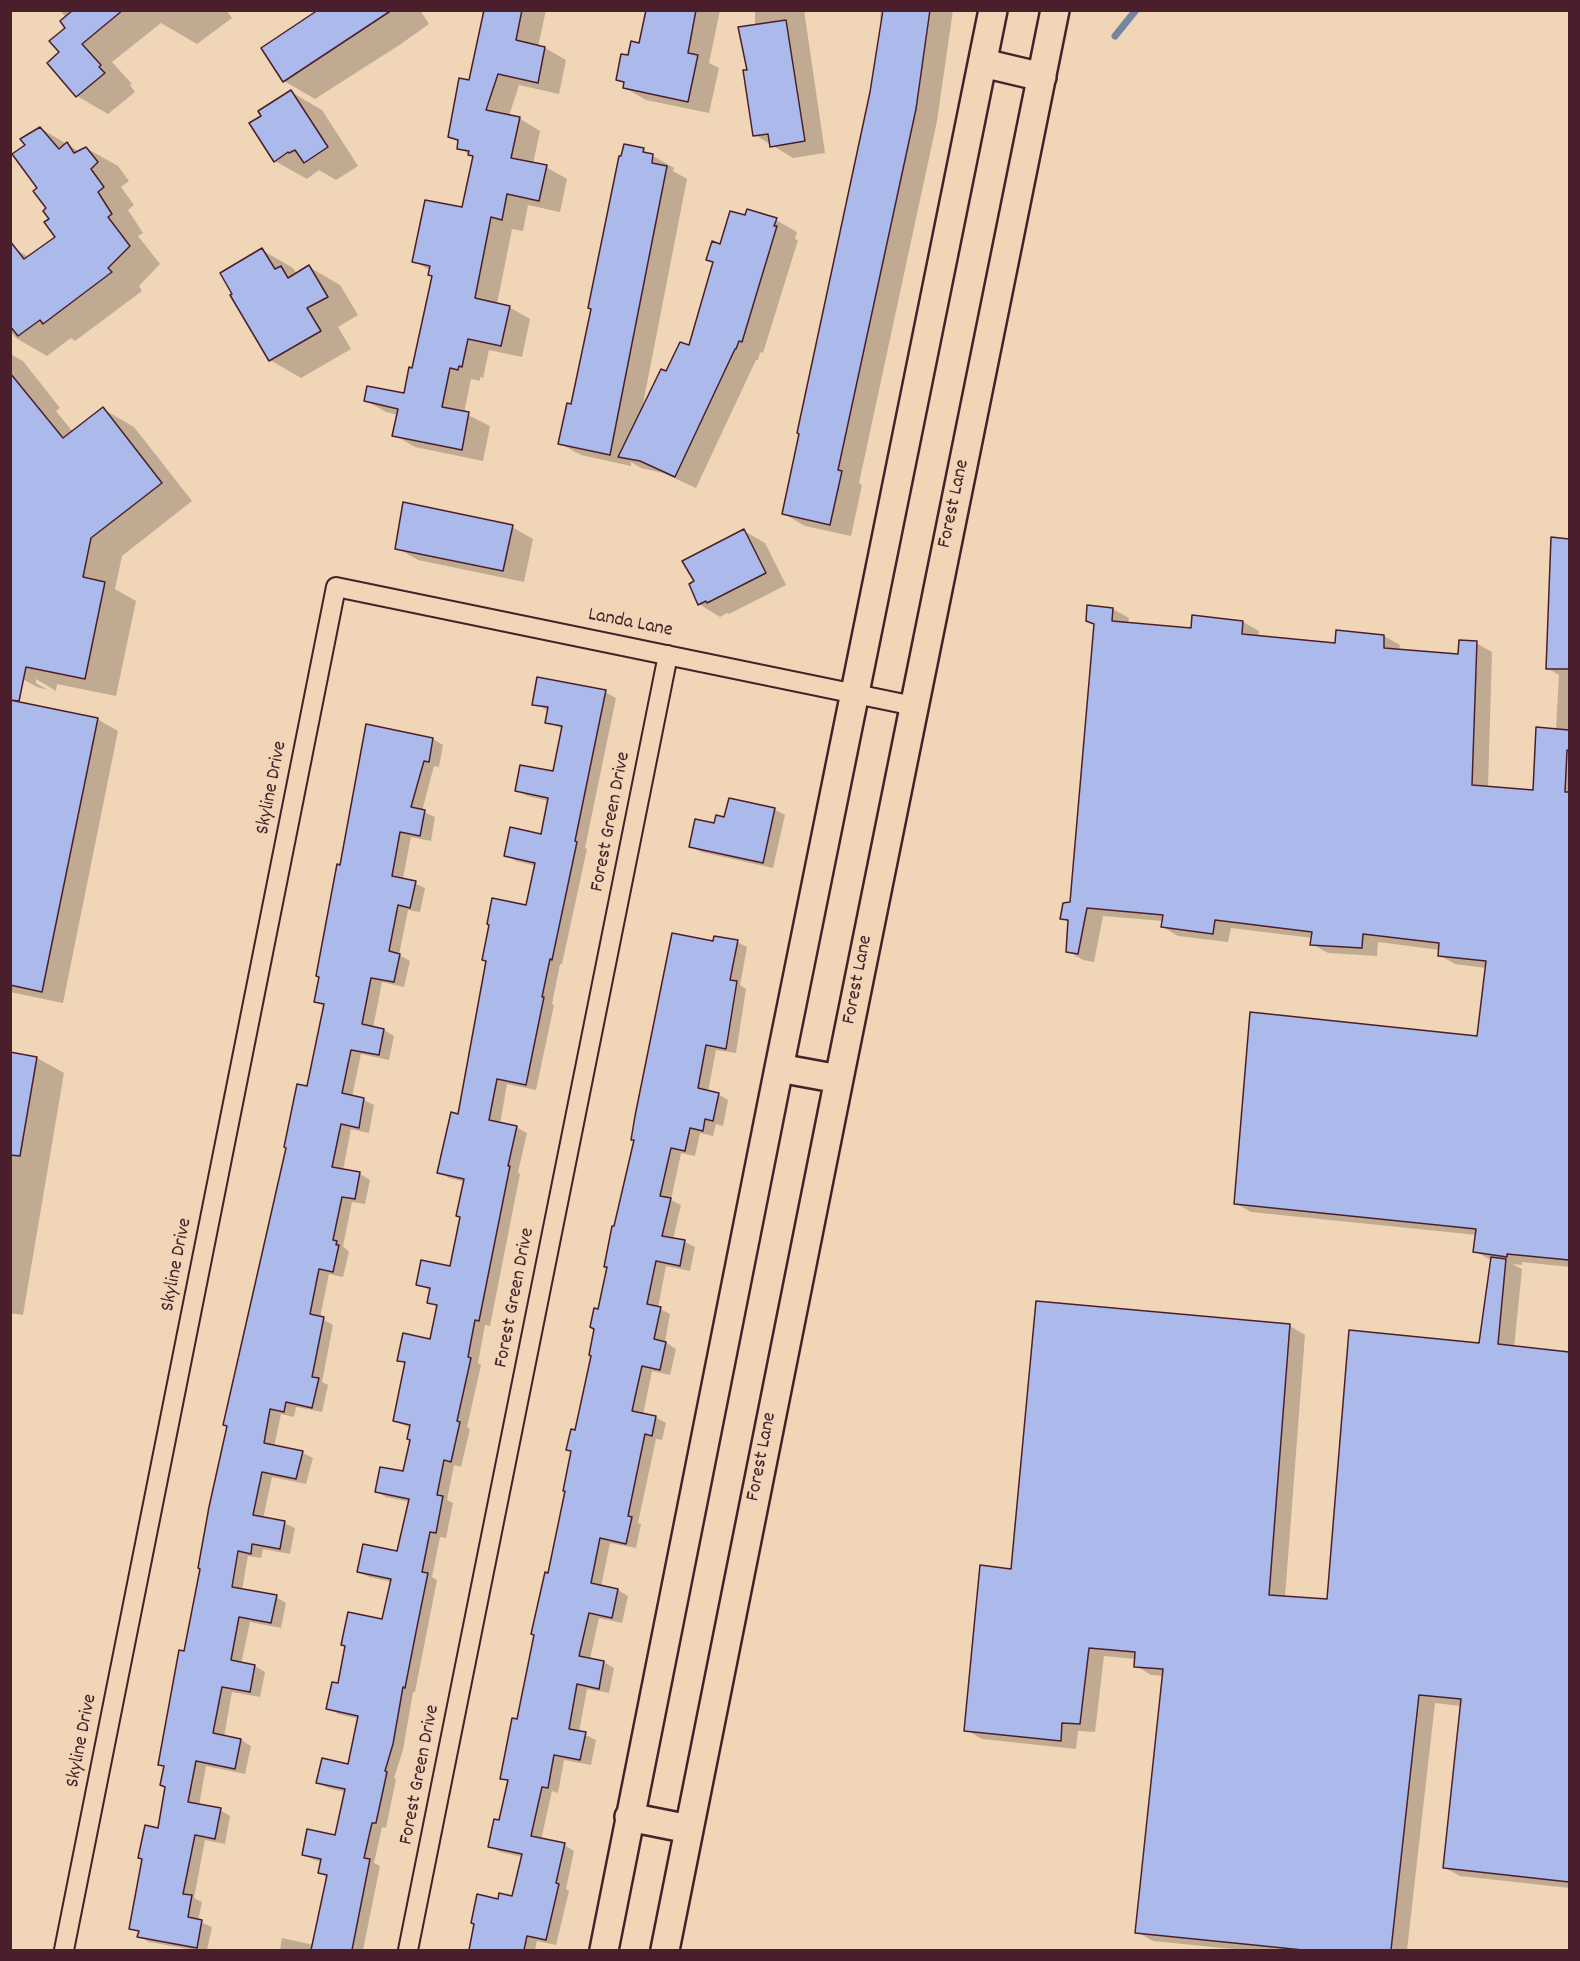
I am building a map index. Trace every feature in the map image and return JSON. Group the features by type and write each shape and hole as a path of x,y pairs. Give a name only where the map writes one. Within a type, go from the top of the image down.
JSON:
{"main road":[{"path":"604,1950 779,1068 993,10"},
{"name":"Forest Lane","path":"665,1950 1055,10"},
{"path":"983,63 1042,77"},
{"path":"779,1068 839,1079"},
{"path":"629,1817 689,1829"}],"street":[{"name":"Landa Lane","path":"336,588 914,706"},
{"name":"Skyline Drive","path":"64,1950 336,588"},
{"name":"Forest Green Drive","path":"408,1950 668,655"}],"building":[{"path":"73,10 123,10 82,44 101,65 99,67 105,73 76,97 47,63 59,52 49,41 65,28 60,21"},
{"path":"318,10 392,10 283,82 261,48"},
{"path":"484,10 522,10 516,40 545,47 538,83 498,74 486,110 520,117 511,158 547,165 539,201 507,194 502,220 491,217 475,298 510,306 501,346 468,339 462,367 459,366 458,370 450,368 442,407 469,412 462,450 392,436 398,409 364,401 367,386 404,393 409,367 412,368 432,276 428,275 430,266 412,262 425,200 462,207 473,156 468,155 469,151 457,149 458,140 448,137 459,78 469,80"},
{"path":"646,10 696,10 688,53 698,55 688,102 623,88 624,82 616,80 621,54 628,55 631,41 639,43"},
{"path":"883,10 930,10 916,109 838,470 842,471 830,525 782,514 799,434 797,433 870,92"},
{"path":"786,20 805,141 770,147 768,134 753,136 743,70 747,70 738,27"},
{"path":"291,90 328,147 304,163 295,150 274,162 249,123 261,116 258,111"},
{"path":"40,127 59,149 67,142 74,153 86,147 98,162 91,169 104,187 98,192 112,214 108,217 130,246 108,268 112,272 43,324 40,320 18,336 10,326 10,241 24,259 55,237 44,222 49,219 43,211 46,208 33,191 37,188 12,154 25,145 20,139"},
{"path":"624,144 644,148 643,152 653,154 652,163 667,166 610,455 558,444 567,403 571,404 591,309 588,308 619,156 621,156"},
{"path":"747,209 777,218 774,226 777,226 742,342 739,341 735,349 675,477 640,461 618,457 661,369 666,371 680,342 689,345 713,262 706,260 712,241 720,244 730,211 745,215"},
{"path":"262,248 275,269 281,266 288,278 309,265 328,297 307,308 321,331 269,361 230,295 232,294 220,273"},
{"path":"10,373 63,438 103,407 162,483 91,538 83,577 105,582 85,679 26,667 19,701 10,700"},
{"path":"403,502 513,525 503,571 395,549"},
{"path":"744,529 766,573 707,603 706,601 698,605 689,584 694,581 682,561"},
{"path":"1551,537 1569,539 1569,669 1546,669"},
{"path":"1087,605 1113,608 1112,621 1191,628 1192,615 1243,621 1242,634 1335,643 1336,630 1384,635 1384,648 1458,654 1459,640 1477,641 1472,785 1533,790 1536,727 1569,730 1565,792 1569,792 1569,1260 1507,1254 1507,1257 1473,1252 1476,1229 1234,1204 1250,1012 1477,1036 1486,961 1438,956 1439,943 1363,934 1362,948 1310,945 1312,932 1215,920 1213,934 1161,927 1163,915 1087,908 1078,954 1066,952 1068,920 1060,919 1063,903 1070,902 1094,624 1086,621"},
{"path":"537,677 606,690 526,1085 497,1079 489,1120 517,1126 479,1321 475,1320 468,1357 471,1358 457,1421 460,1422 451,1462 444,1460 437,1495 443,1496 436,1533 430,1532 422,1572 428,1573 405,1688 403,1687 376,1823 372,1823 364,1858 370,1859 352,1950 311,1950 327,1875 318,1873 321,1859 302,1855 307,1829 335,1835 345,1789 316,1783 322,1758 348,1764 358,1716 326,1709 332,1682 338,1683 345,1646 341,1645 348,1612 382,1619 391,1579 357,1572 363,1544 397,1551 409,1499 375,1492 380,1467 403,1471 410,1440 407,1439 410,1425 393,1421 405,1362 397,1361 403,1333 430,1339 437,1305 427,1303 430,1288 416,1285 421,1260 450,1266 460,1217 456,1216 464,1179 437,1173 451,1112 458,1114 486,961 482,960 492,898 526,905 535,863 504,856 510,827 541,834 548,798 515,791 520,765 553,771 562,726 545,723 548,707 532,705"},
{"path":"10,700 98,718 42,992 10,985"},
{"path":"366,724 433,738 429,762 424,761 411,807 425,810 420,836 400,832 392,876 416,881 410,908 398,905 389,951 400,954 394,982 371,978 362,1024 384,1029 379,1055 351,1050 342,1093 364,1098 359,1128 341,1124 332,1167 360,1172 355,1199 342,1197 333,1240 337,1241 336,1245 339,1245 333,1272 319,1269 310,1314 324,1317 312,1377 319,1378 312,1408 286,1402 284,1412 270,1409 264,1443 303,1451 296,1479 262,1472 253,1515 285,1521 280,1549 252,1544 251,1554 238,1551 232,1587 277,1595 271,1623 239,1617 231,1660 255,1665 250,1692 222,1687 213,1733 241,1739 235,1769 196,1761 188,1802 221,1808 215,1839 195,1835 183,1894 192,1895 188,1917 202,1920 197,1948 137,1937 139,1931 129,1929 142,1859 138,1858 145,1825 158,1828 165,1787 160,1785 164,1766 158,1765 179,1650 184,1651 200,1569 198,1568 209,1507 227,1426 223,1425 286,1148 284,1147 297,1084 307,1086 324,1004 314,1002 319,977 316,976 337,864 340,865"},
{"path":"729,798 775,808 763,863 689,847 695,819 714,823 716,815 724,817"},
{"path":"672,933 713,941 714,936 738,940 730,980 737,981 726,1049 706,1045 698,1088 719,1093 713,1121 705,1119 703,1131 690,1128 685,1151 671,1148 660,1196 671,1198 662,1236 685,1240 680,1266 656,1261 647,1304 661,1307 654,1339 666,1342 660,1370 642,1366 632,1411 656,1416 652,1436 645,1434 628,1516 632,1517 626,1544 600,1538 591,1583 618,1589 612,1618 589,1613 579,1656 604,1661 599,1689 577,1684 569,1729 586,1732 580,1760 554,1755 548,1788 542,1787 531,1836 565,1843 556,1883 559,1884 546,1940 527,1936 524,1950 469,1950 474,1924 471,1923 477,1894 498,1899 499,1893 512,1896 522,1854 488,1847 494,1819 499,1820 508,1780 500,1779 512,1718 517,1719 534,1635 531,1634 545,1572 548,1573 565,1491 563,1491 571,1451 566,1450 571,1429 575,1430 591,1356 589,1355 594,1329 590,1327 594,1308 598,1309 607,1267 604,1267 612,1226 614,1226 634,1140 631,1140 635,1116"},
{"path":"10,1052 37,1057 20,1156 10,1155"},
{"path":"1491,1257 1506,1259 1498,1344 1569,1352 1569,1882 1443,1868 1461,1699 1419,1695 1391,1950 1303,1950 1135,1933 1163,1669 1134,1667 1135,1652 1089,1648 1080,1724 1062,1723 1061,1741 964,1731 980,1565 1011,1569 1036,1301 1290,1324 1269,1595 1327,1599 1349,1330 1479,1343"}],"waterway":[{"path":"1115,36 1136,10"}]}
